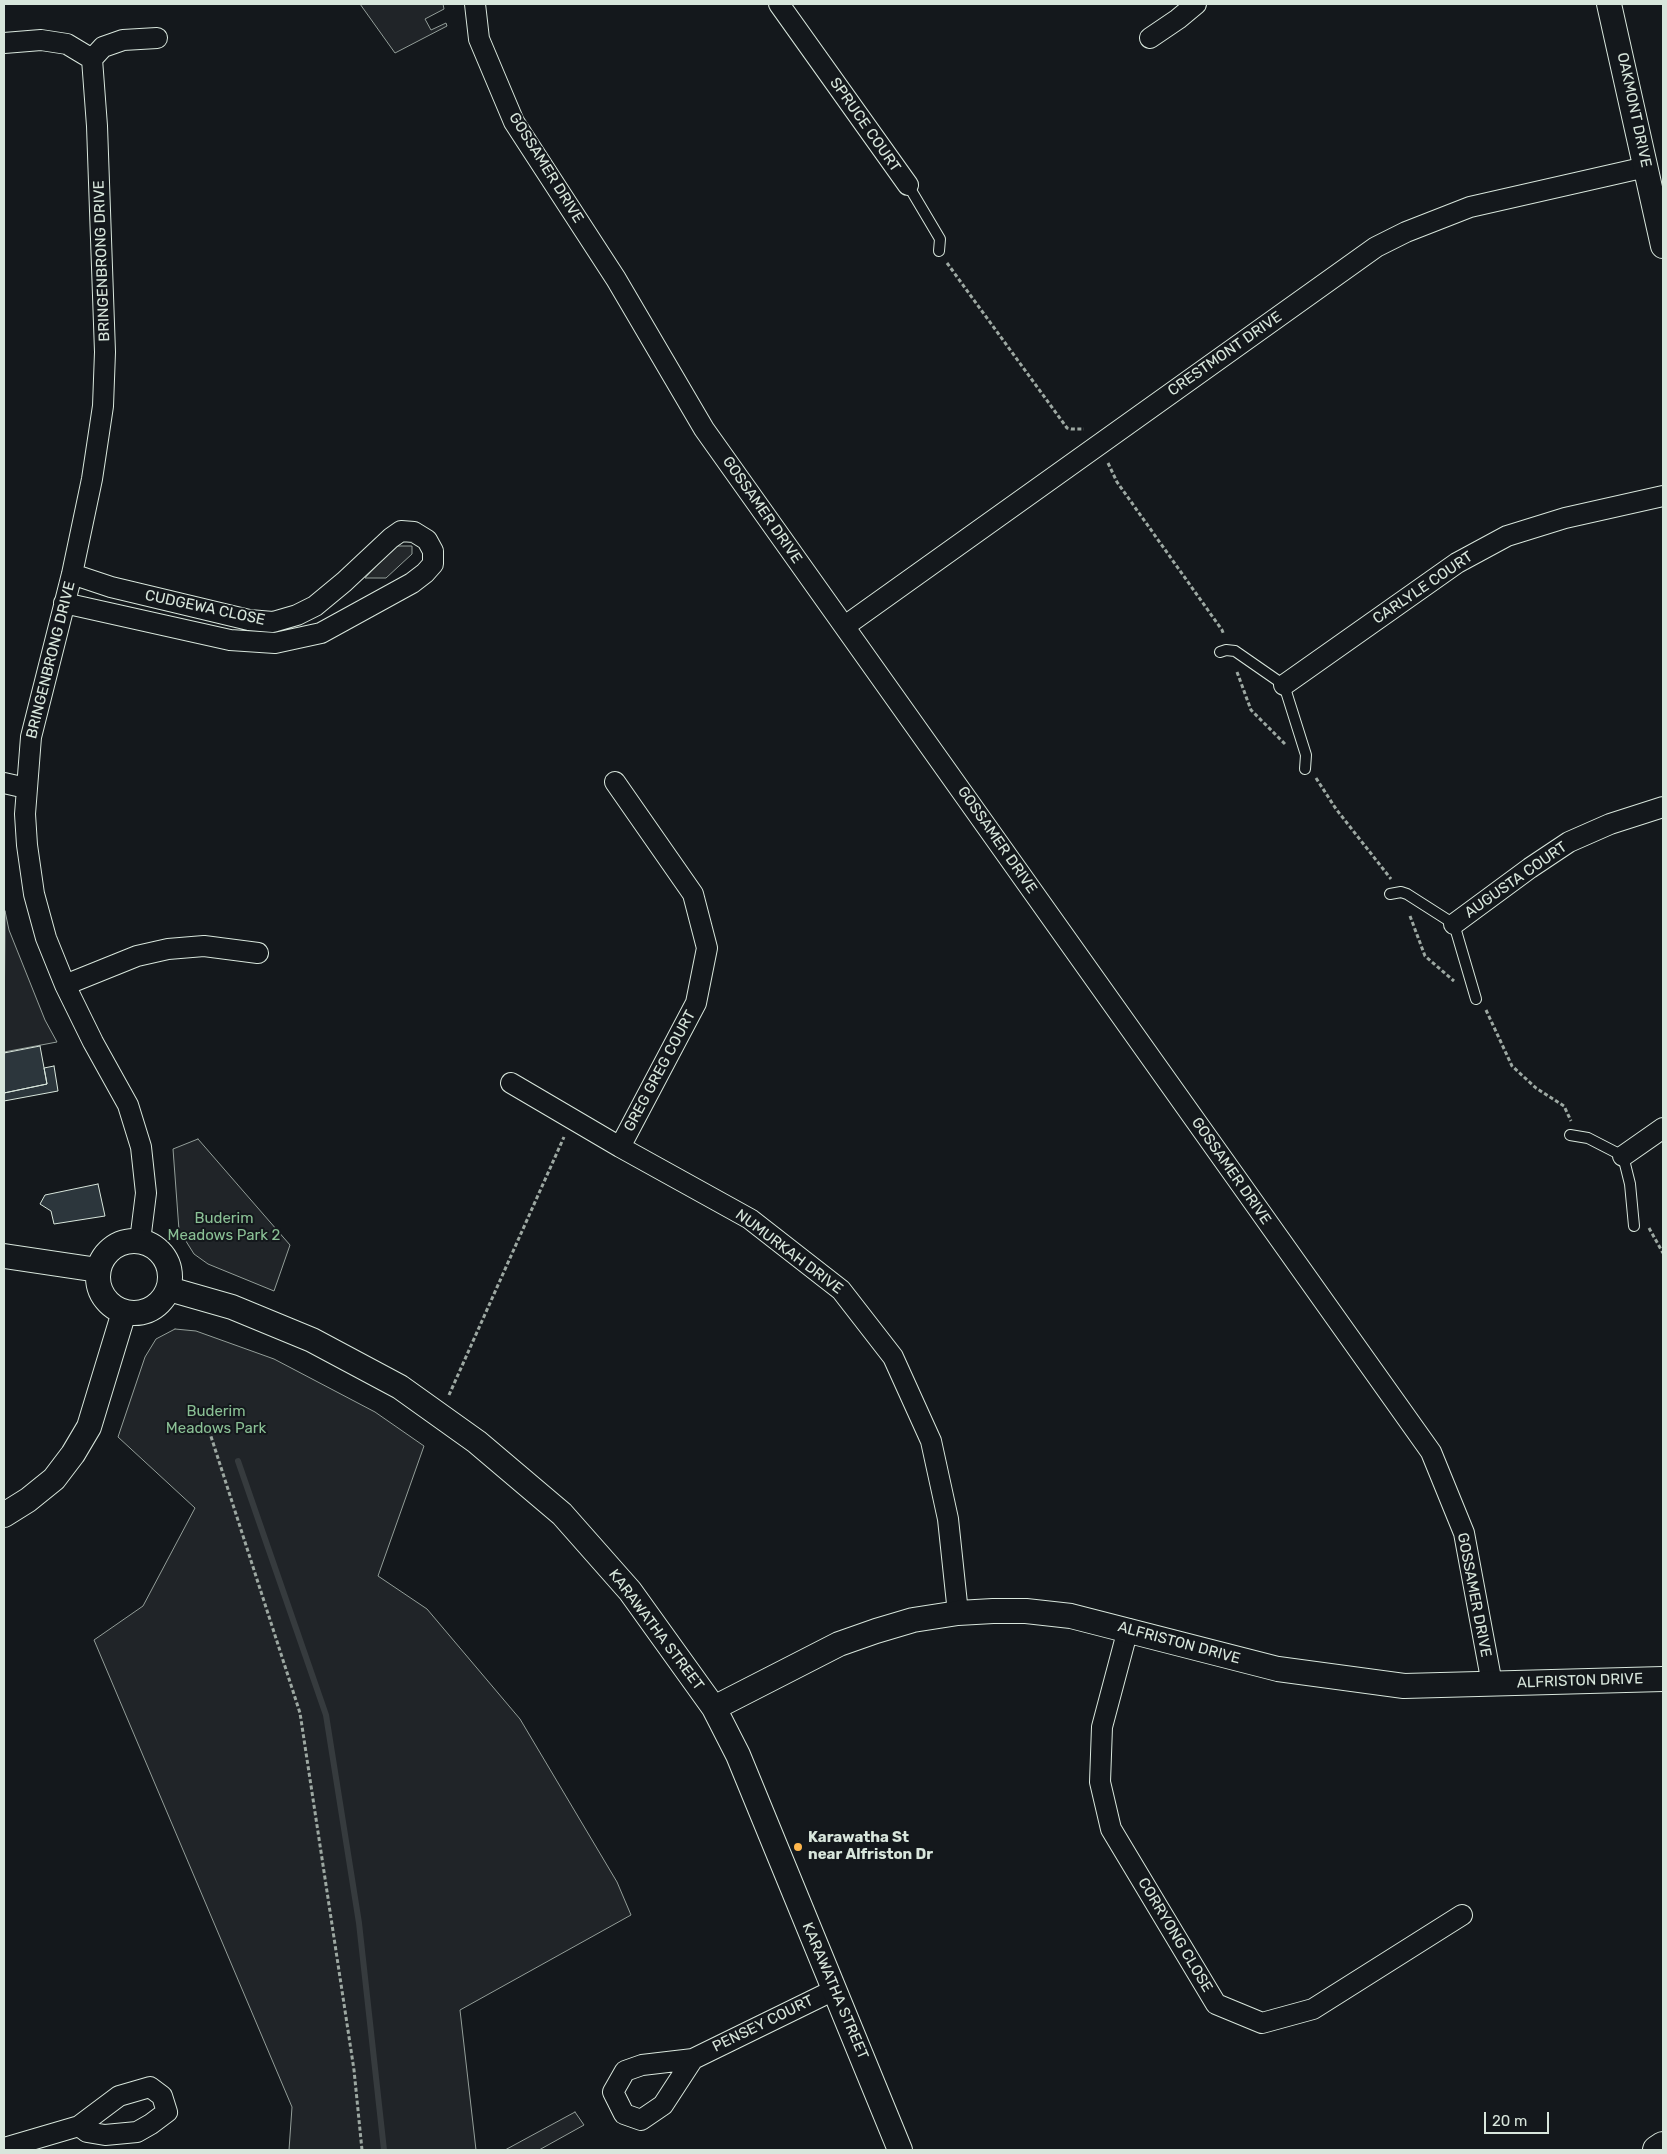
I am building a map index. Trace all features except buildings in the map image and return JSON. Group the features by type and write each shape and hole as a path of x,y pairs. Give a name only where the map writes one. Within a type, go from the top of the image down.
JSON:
{"main road":[{"path":"1657,2150 1663,2146"}],"street":[{"name":"GOSSAMER DRIVE","path":"475,4 479,39 514,122 616,279 704,429 1431,1452 1464,1533 1492,1684"},
{"name":"SPRUCE COURT","path":"779,4 908,185"},
{"path":"1150,38 1196,4"},
{"name":"OAKMONT DRIVE","path":"1609,4 1663,246"},
{"path":"4,43 40,40 67,44 92,59 103,47 123,40 157,38"},
{"name":"BRINGENBRONG DRIVE","path":"92,59 97,126 105,352 102,415 92,479 72,574 31,737 26,788 27,845 34,894 46,938 65,985 93,1042 128,1105 141,1146 146,1193 140,1241"},
{"name":"CRESTMONT DRIVE","path":"845,626 1376,247 1406,232 1470,207 1646,167"},
{"name":"CARLYLE COURT","path":"1284,685 1457,563 1507,536 1565,518 1663,496"},
{"name":"CUDGEWA CLOSE","path":"64,603 230,640 275,644 321,633 412,583 433,564 433,551 426,540 414,532 401,531 315,606 297,615 273,622 249,620 111,587 72,574"},
{"name":"GREG GREG COURT","path":"615,782 693,894 707,948 696,1003 620,1147"},
{"path":"4,783 26,788"},
{"name":"AUGUSTA COURT","path":"1454,924 1510,882 1569,842 1610,824 1663,807"},
{"path":"65,985 128,959 168,949 204,946 258,953"},
{"name":"NUMURKAH DRIVE","path":"511,1083 758,1225 842,1290 892,1357 931,1441 948,1519 958,1613"},
{"path":"1623,1156 1663,1128"},
{"path":"140,1241 152,1245 165,1258 171,1276 169,1289 160,1303 146,1312 135,1314 124,1312 114,1308 106,1301 99,1286 98,1270 105,1255 118,1244 140,1241"},
{"path":"4,1256 98,1270"},
{"name":"KARAWATHA STREET","path":"169,1289 232,1307 312,1340 400,1387 477,1442 562,1514 630,1591 714,1708 738,1755 900,2150"},
{"path":"4,1515 28,1500 54,1479 73,1454 89,1428 124,1312"},
{"name":"ALFRISTON DRIVE","path":"714,1708 838,1644 913,1620 958,1613 992,1611 1032,1612 1071,1616 1128,1629 1278,1669 1404,1686 1663,1678"},
{"name":"CORRYONG CLOSE","path":"1128,1629 1102,1727 1100,1782 1111,1829 1216,2004 1262,2023 1313,2009 1462,1915"},
{"name":"PENSEY COURT","path":"693,2059 834,1990"},
{"path":"4,2148 79,2126"}],"lane":[{"name":"SPRUCE COURT","path":"908,185 940,239 938,251"},
{"path":"1225,651 1256,665 1284,685 1293,710 1306,767"},
{"path":"1390,894 1401,892 1408,894 1454,924 1476,999"},
{"path":"1573,1136 1601,1144 1623,1156 1630,1184 1634,1226"}],"path":[{"path":"938,251 1067,428 1076,430 1088,428"},
{"path":"1107,457 1110,470 1117,482 1222,630 1225,651 1251,710 1306,767 1336,809 1401,892 1425,956 1484,1007 1512,1066 1536,1088 1564,1106 1573,1136"},
{"path":"449,1394 571,1119"},
{"path":"207,1424 300,1713 354,2070 362,2150"}],"green space":[{"path":"360,4 443,4 444,9 425,19 431,30 446,23 447,26 395,53"},
{"path":"5,911 9,930 45,1020 57,1042 4,1052"},
{"name":"Buderim Meadows Park 2","path":"198,1139 290,1245 274,1291 208,1264 194,1254 179,1230 173,1149"},
{"name":"Buderim Meadows Park","path":"175,1329 196,1331 274,1359 375,1412 424,1446 378,1576 427,1609 520,1719 617,1882 631,1915 460,2010 476,2150 289,2150 292,2107 94,1640 143,1606 195,1508 118,1437 145,1357 156,1339"},
{"path":"575,2112 584,2125 539,2150 505,2150"}],"shaded area":[{"path":"395,546 412,546 412,554 386,578 365,578"}],"waterway":[{"path":"238,1461 326,1715 359,1923 384,2150"}],"place":[{"name":"Karawatha St near Alfriston Dr","path":"798,1847"}]}
